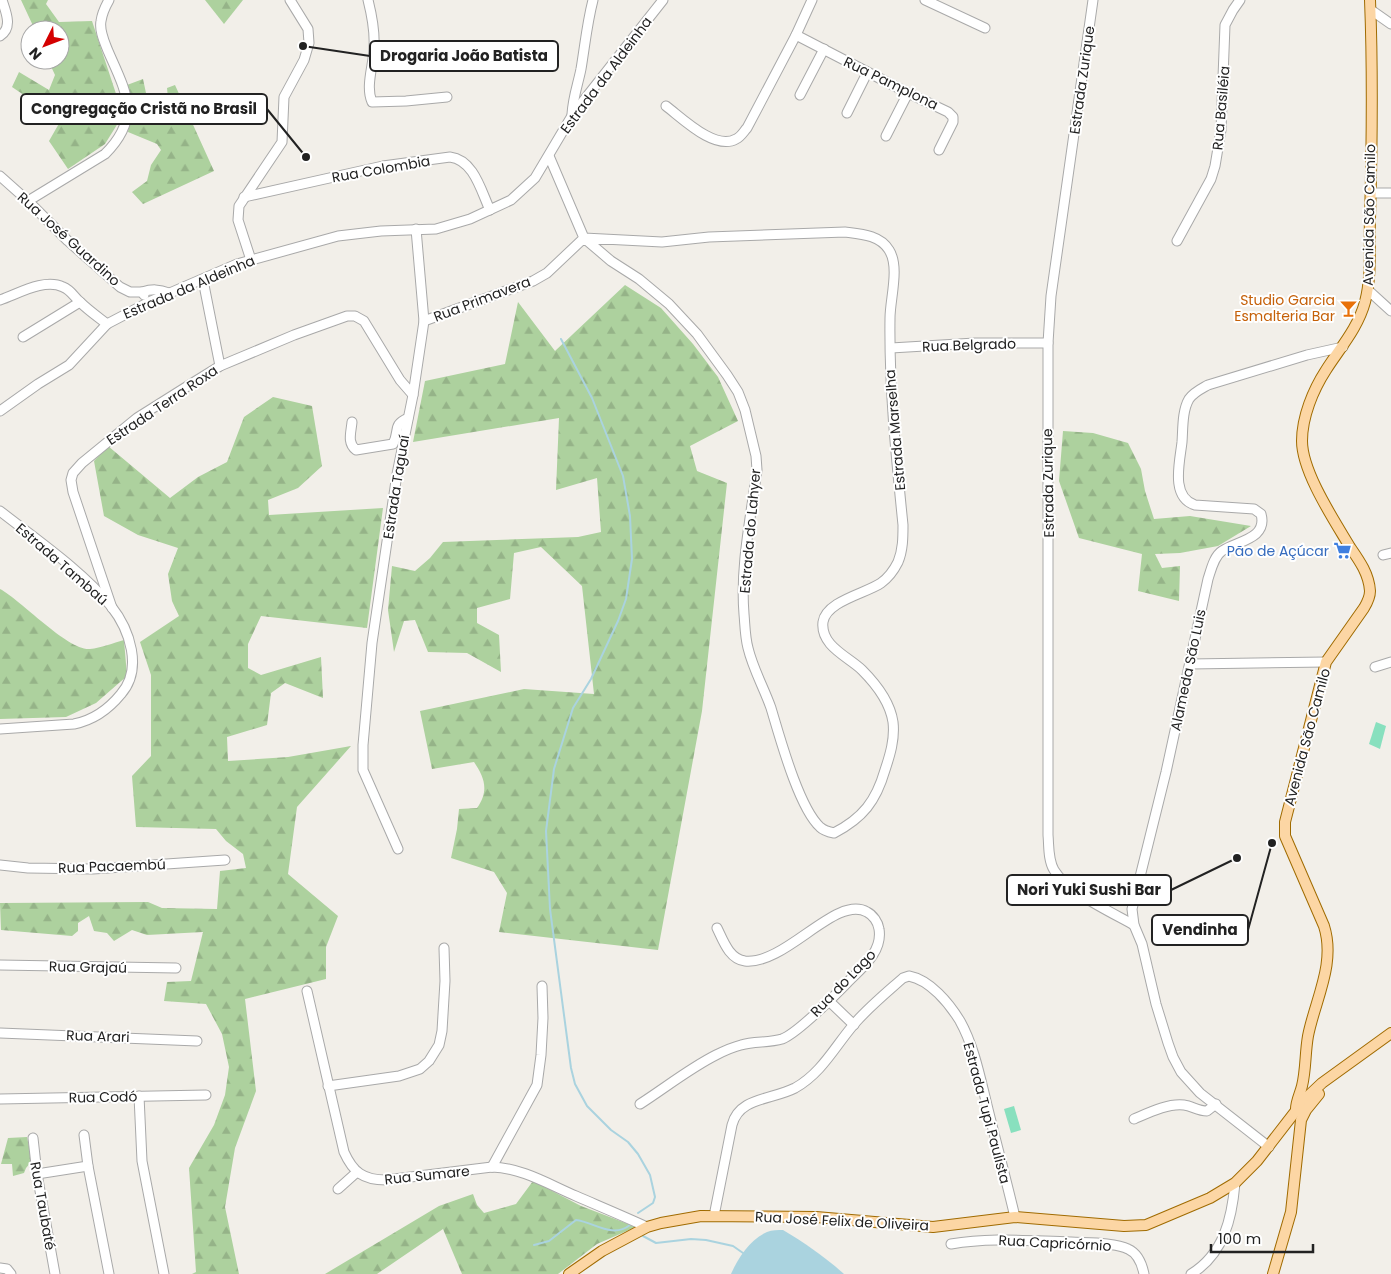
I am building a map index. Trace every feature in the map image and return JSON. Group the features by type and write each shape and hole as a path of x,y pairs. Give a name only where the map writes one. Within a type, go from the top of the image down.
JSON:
{"main road":[{"name":"Avenida São Camilo","path":"1273,1274 1291,1212 1299,1111 1297,1102 1302,1087 1308,1038 1317,1001 1324,982 1328,950 1324,926 1284,831 1289,802 1326,662 1369,600 1370,591 1364,568 1326,505 1311,474 1302,442 1312,398 1327,369 1357,324 1368,290 1371,193 1371,5"},
{"name":"Rua José Felix de Oliveira","path":"569,1274 602,1251 646,1227 675,1220 714,1216 816,1218 933,1227 1015,1217 1124,1226 1146,1225 1210,1198 1235,1183 1307,1102 1340,1072 1391,1032"},
{"name":"Avenida São Camilo","path":"1302,1087 1307,1102"}],"street":[{"path":"0,36 5,33 8,26 2,0"},
{"path":"28,201 105,154 114,145 127,118 128,104 125,92 104,41 100,24 109,0"},
{"path":"251,260 238,220 239,206 282,142 284,97 308,51 310,37 308,29 290,0"},
{"path":"368,0 374,29 370,92 372,102 447,97"},
{"path":"571,117 593,0"},
{"name":"Estrada da Aldeinha","path":"0,410 69,365 107,324 169,293 251,260 338,236 436,228 470,219 511,200 535,178 571,117 664,0"},
{"path":"666,106 705,136 731,141 738,138 747,128 796,35 812,0"},
{"path":"924,0 985,28"},
{"name":"Estrada Zurique","path":"1094,0 1051,296 1048,343 1048,835 1050,860 1056,873 1080,894 1134,925"},
{"name":"Rua Basiléia","path":"1177,241 1211,179 1215,166 1221,130 1225,25 1240,0"},
{"path":"1371,5 1391,24"},
{"name":"Rua Pamplona","path":"796,35 951,114 953,122 939,150"},
{"path":"800,95 824,49"},
{"path":"847,113 867,72"},
{"path":"886,136 908,93"},
{"name":"Estrada do Lahyer","path":"549,156 584,238 669,304 697,334 728,374 738,392 756,456 757,470 744,582 747,646 754,670 770,707 800,793 820,827 834,833"},
{"name":"Rua Colombia","path":"244,197 383,166 450,157 468,165 490,210"},
{"name":"Rua José Guardino","path":"0,176 28,201 68,242 120,287 130,292 142,292 150,289 169,293"},
{"path":"1371,193 1391,193"},
{"name":"Estrada Taguaí","path":"398,848 363,770 363,745 372,643 424,321 416,229"},
{"name":"Estrada Marselha","path":"584,238 662,242 709,237 845,232 866,235 882,242 892,256 894,275 890,320 890,372 904,525 903,545 898,560 883,582 838,604 830,610 823,621 823,629 834,648 862,670 887,702 893,721 892,747 876,797 859,817 834,833"},
{"name":"Rua Primavera","path":"424,321 533,281 547,273 584,238"},
{"path":"203,280 220,366"},
{"path":"0,300 39,286 54,284 70,291 80,302 107,324"},
{"path":"1368,290 1391,311"},
{"path":"142,292 149,302"},
{"path":"23,337 80,302"},
{"name":"Estrada Terra Roxa","path":"112,608 72,492 71,480 73,474 82,463 137,418 220,366 347,316 355,316 364,320 400,380 412,395"},
{"name":"Rua Belgrado","path":"890,348 975,343 1048,343"},
{"name":"Alameda São Luis","path":"1269,1147 1186,1079 1173,1057 1156,1004 1142,944 1134,925 1132,909 1162,790 1208,579 1214,562 1223,550 1245,541 1258,532 1262,518 1259,512 1248,508 1204,507 1192,504 1186,500 1180,488 1178,475 1184,415 1188,401 1199,389 1208,385 1343,346"},
{"path":"352,422 350,441 352,447 356,450 393,444 398,424 400,421 408,418"},
{"name":"Estrada Tambaú","path":"0,511 87,582 112,608 129,640 133,672 128,686 113,704 97,717 74,724 0,729"},
{"path":"1190,664 1326,662"},
{"path":"1375,667 1391,662"},
{"name":"Rua Pacaembú","path":"0,865 28,868 92,869 225,860"},
{"name":"Rua do Lago","path":"640,1104 716,1055 742,1045 783,1038 793,1032 830,1001 872,956 880,940 879,927 874,917 866,911 855,908 835,914 787,948 757,960 744,961 735,957 728,950 717,928"},
{"path":"328,1086 404,1075 420,1069 429,1061 439,1044 442,1030 444,948"},
{"name":"Rua Grajaú","path":"0,965 176,968"},
{"name":"Estrada Tupi Paulista","path":"714,1216 736,1114 742,1107 794,1088 806,1080 822,1067 854,1025 888,990 902,978 909,976 933,988 960,1021 974,1055 1015,1217"},
{"path":"492,1167 537,1085 543,1018 542,986"},
{"path":"307,991 344,1152 349,1164 357,1172 338,1189"},
{"path":"830,1001 854,1025"},
{"name":"Rua Arari","path":"0,1032 197,1040"},
{"name":"Rua Codó","path":"0,1098 206,1095"},
{"path":"139,1096 142,1161 164,1274"},
{"path":"1134,1120 1146,1114 1177,1105 1187,1105 1206,1111 1216,1104"},
{"path":"84,1135 88,1166 109,1274"},
{"name":"Rua Taubaté","path":"33,1138 37,1174 55,1274"},
{"path":"37,1174 88,1166"},
{"name":"Rua Sumare","path":"357,1172 373,1180 386,1180 503,1167 532,1176 646,1227"},
{"path":"1191,1274 1204,1264 1219,1248 1231,1219 1235,1183"},
{"name":"Rua Capricórnio","path":"951,1244 995,1239 1094,1243 1123,1247 1133,1252 1144,1274"},
{"path":"0,1268 7,1269 11,1274"}],"green space":[{"path":"21,0 48,0 46,4 58,20 30,20"},
{"path":"205,0 243,0 224,24"},
{"path":"92,21 123,115 105,144 68,169 49,141 61,120 12,87 19,72 49,90 55,75 53,70 70,70 70,22"},
{"path":"143,79 146,93 154,112 160,114 169,109 167,88 175,85 214,171 143,204 132,192 147,181 151,165 161,150 157,144 128,132 132,101 127,85"},
{"path":"625,285 661,308 693,344 718,377 738,421 690,446 697,471 727,483 702,711 658,950 499,932 507,893 494,872 451,858 459,809 477,808 481,802 484,785 481,774 474,762 432,769 420,711 524,689 594,694 582,586 541,547 514,553 510,599 477,608 477,623 499,635 501,672 467,653 428,652 415,620 404,621 394,652 388,610 392,566 415,571 430,558 443,542 578,537 601,532 597,478 556,490 559,418 413,442 425,381 505,364 518,302 555,351"},
{"path":"273,397 312,406 322,466 298,488 268,500 269,515 383,508 367,628 261,616 248,644 248,668 261,675 321,657 323,698 285,683 271,693 267,725 227,737 228,761 288,757 351,746 297,807 288,874 338,916 326,947 326,979 245,999 256,1091 235,1148 225,1207 239,1274 192,1274 196,1272 189,1168 214,1125 225,1095 229,1067 222,1034 206,1004 164,1001 167,982 191,981 203,932 147,935 132,930 114,941 107,933 94,931 89,916 78,923 78,931 72,936 1,930 0,903 148,902 162,908 217,909 220,871 246,868 243,854 226,841 216,829 136,827 132,776 151,756 151,675 140,642 179,616 172,601 168,574 178,548 138,535 104,516 94,461 108,446 170,498 198,477 227,462 244,417"},
{"path":"1063,431 1093,433 1128,443 1141,469 1145,491 1154,519 1190,516 1251,526 1218,546 1180,553 1155,554 1162,568 1180,566 1179,601 1138,591 1142,554 1079,538 1059,481"},
{"path":"0,589 57,634 81,647 90,649 103,647 124,640 127,676 96,703 66,717 0,719"},
{"path":"1376,722 1386,726 1380,749 1369,744"},
{"path":"1014,1106 1021,1130 1011,1133 1004,1109"},
{"path":"27,1137 32,1161 24,1173 13,1176 12,1164 1,1164 8,1138"},
{"path":"533,1181 581,1206 636,1227 597,1244 558,1274 462,1274 443,1229 377,1274 325,1274 439,1206 473,1194 477,1205 484,1213 516,1204"}],"water":[{"path":"783,1230 815,1250 844,1274 731,1274 741,1256 755,1239 769,1231"}],"waterway":[{"path":"561,339 592,398 623,476 630,516 632,559 626,599 618,621 591,679 573,708 554,769 546,831 550,909 571,1068 575,1084 587,1106 611,1130 628,1142 638,1154 650,1175 655,1197 653,1203 638,1213"},
{"path":"534,1245 549,1241 576,1220 610,1230 623,1229 630,1225"},
{"path":"643,1236 656,1243 691,1239 706,1240 733,1246 743,1253"}],"place":[{"name":"Drogaria João Batista","path":"303,46"},
{"name":"Congregação Cristã no Brasil","path":"306,157"},
{"name":"Studio Garcia Esmalteria Bar","path":"1349,308"},
{"name":"Pão de Açúcar","path":"1343,551"},
{"name":"Vendinha","path":"1272,843"},
{"name":"Nori Yuki Sushi Bar","path":"1237,858"}]}
